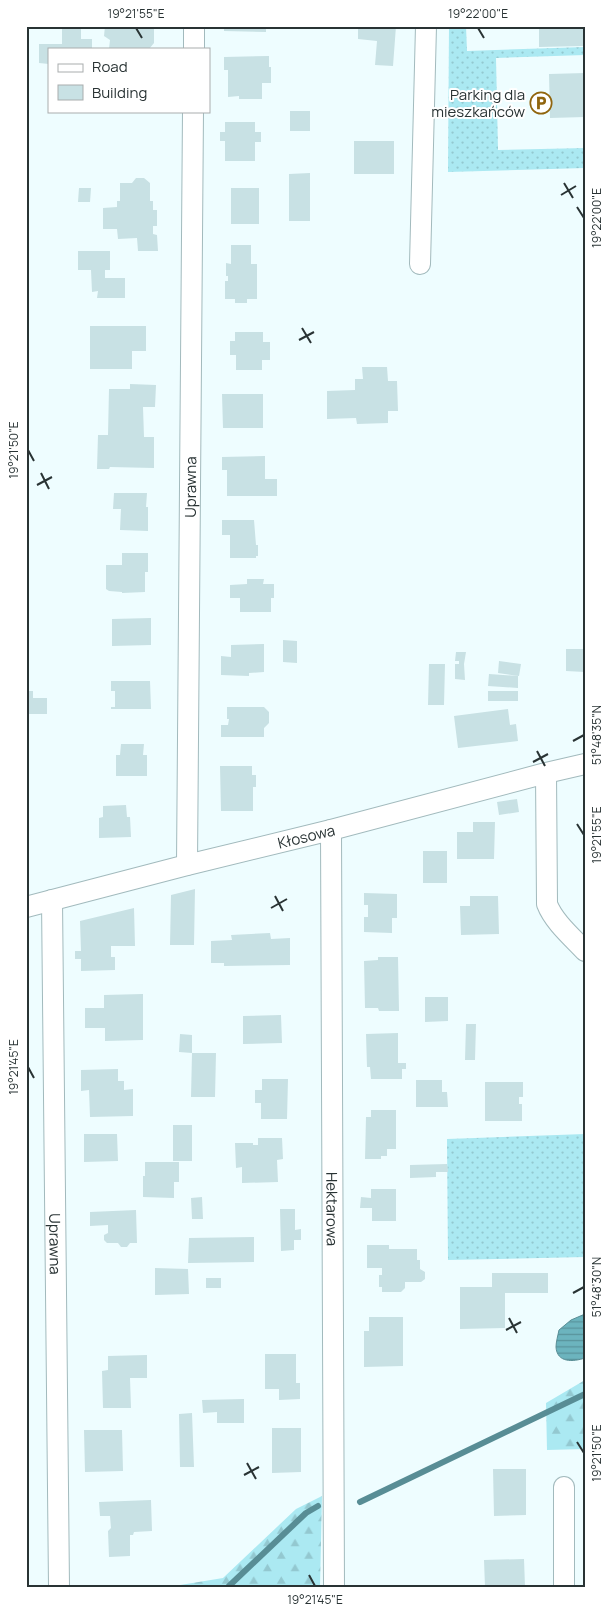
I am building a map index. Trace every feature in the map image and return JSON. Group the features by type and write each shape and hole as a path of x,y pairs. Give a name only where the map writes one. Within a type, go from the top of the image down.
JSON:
{"street":[{"path":"194,26 194,48"},
{"path":"420,264 426,26"},
{"name":"Uprawna","path":"187,865 193,112"},
{"name":"Kłosowa","path":"26,907 585,764"},
{"path":"546,773 547,904 556,920 585,950"},
{"name":"Hektarowa","path":"331,830 334,1587"},
{"name":"Uprawna","path":"52,900 59,1587"},
{"path":"564,1487 564,1587"}],"green space":[{"path":"449,26 466,26 467,51 585,47 585,55 496,58 498,150 585,148 585,168 448,172"},
{"path":"585,1134 585,1257 448,1260 447,1139"},
{"path":"585,1380 585,1449 547,1450 546,1403"},
{"path":"322,1496 320,1587 168,1587 223,1578 296,1509"}],"shaded area":[{"path":"585,1314 585,1358 576,1360 562,1359 556,1347 559,1330 571,1320"}],"building":[{"path":"62,26 81,26 81,39 92,39 92,48 48,48 48,64 39,63 39,44 62,44"},
{"path":"105,26 158,26 154,29 154,43 150,48 109,48 110,40 104,36"},
{"path":"224,26 266,26 266,32 224,31"},
{"path":"358,26 396,26 393,66 375,65 377,41 358,39"},
{"path":"539,26 583,26 583,46 539,47"},
{"path":"269,56 271,83 262,83 262,99 239,99 239,96 228,97 228,70 224,70 224,57"},
{"path":"585,73 585,117 550,118 549,74"},
{"path":"290,111 310,111 310,131 290,131"},
{"path":"225,122 255,122 255,132 261,132 261,142 255,142 255,161 225,161 225,141 220,141 220,132 225,132"},
{"path":"354,141 394,141 394,174 354,174"},
{"path":"310,173 310,221 289,221 289,174"},
{"path":"136,178 144,178 150,183 150,201 153,201 153,210 157,210 157,226 153,226 153,234 157,235 158,251 138,251 137,238 118,239 117,229 103,229 103,208 117,207 117,201 120,201 120,183 132,183"},
{"path":"79,188 91,188 90,202 78,202"},
{"path":"231,188 259,188 259,224 231,224"},
{"path":"231,245 251,245 251,264 257,264 257,299 247,299 247,303 235,303 235,299 225,299 225,281 228,281 226,263 231,264"},
{"path":"78,251 110,251 110,270 105,270 105,278 125,278 125,298 97,298 98,291 92,292 91,270 78,270"},
{"path":"90,326 146,326 146,351 132,351 132,369 90,369"},
{"path":"235,332 263,332 263,342 270,342 270,360 262,360 262,370 236,370 236,355 230,355 230,341 235,341"},
{"path":"362,367 387,367 388,381 397,381 398,411 388,411 388,423 357,424 356,418 327,419 327,391 355,390 355,379 363,379"},
{"path":"130,384 156,385 155,407 143,407 144,437 154,437 154,468 110,467 109,469 97,469 98,435 108,435 109,389 130,389"},
{"path":"222,394 263,394 263,428 223,428"},
{"path":"265,456 265,479 277,479 277,496 227,496 227,470 222,470 222,457"},
{"path":"114,493 147,493 148,531 120,530 121,509 113,509"},
{"path":"222,520 254,520 256,545 258,545 258,556 256,558 230,558 230,535 222,535"},
{"path":"122,553 148,553 148,572 145,572 145,592 122,593 106,589 106,565 122,565"},
{"path":"247,579 264,579 263,584 274,584 271,612 240,612 240,598 230,598 230,585 247,584"},
{"path":"151,618 151,645 112,646 112,619"},
{"path":"283,640 297,641 297,663 283,662"},
{"path":"264,644 264,672 249,673 249,676 221,675 221,656 231,657 231,645"},
{"path":"566,649 585,649 585,672 566,671"},
{"path":"456,652 466,652 464,664 465,680 455,679 455,664 459,664 459,661 455,661"},
{"path":"499,661 521,664 519,676 498,673"},
{"path":"429,664 445,664 444,705 428,705"},
{"path":"489,674 518,676 518,688 488,686"},
{"path":"111,681 150,681 151,709 111,709 111,707 115,707 115,691 111,691"},
{"path":"26,691 33,691 33,698 47,698 47,714 26,714"},
{"path":"488,691 518,691 518,701 488,701"},
{"path":"227,707 264,707 269,712 269,723 264,728 264,737 221,737 221,725 228,725"},
{"path":"508,709 510,725 516,724 518,741 458,748 454,716"},
{"path":"121,744 144,744 143,755 147,755 147,776 116,776 116,755 120,755"},
{"path":"220,766 252,766 252,775 256,775 256,787 253,787 253,811 221,811"},
{"path":"517,799 519,812 499,815 497,802"},
{"path":"126,805 127,817 130,817 131,837 99,838 99,818 103,817 103,806"},
{"path":"473,822 495,822 494,859 457,859 457,832 473,832"},
{"path":"423,851 447,851 447,883 423,883"},
{"path":"195,889 194,945 170,945 171,895"},
{"path":"364,893 397,894 397,918 392,918 392,933 364,932 364,917 368,917 368,905 364,905"},
{"path":"470,896 498,896 499,934 461,935 460,906 470,906"},
{"path":"134,908 135,946 111,946 111,957 115,957 115,970 81,971 81,959 75,959 75,951 81,951 80,921"},
{"path":"270,933 271,939 290,938 290,965 224,966 224,963 211,963 211,941 232,940 231,935"},
{"path":"378,957 398,957 399,1011 379,1011 378,1008 365,1008 364,961 378,960"},
{"path":"143,994 143,1040 105,1041 105,1028 85,1028 85,1008 104,1008 104,995"},
{"path":"425,997 448,997 448,1021 425,1022"},
{"path":"281,1015 282,1043 243,1044 243,1016"},
{"path":"466,1024 476,1024 475,1060 465,1060"},
{"path":"398,1033 398,1063 406,1063 406,1069 402,1069 402,1079 371,1079 370,1067 367,1067 366,1034"},
{"path":"180,1034 192,1035 192,1053 179,1052"},
{"path":"192,1053 216,1053 215,1097 191,1097"},
{"path":"118,1069 118,1081 124,1081 124,1090 133,1089 133,1116 90,1117 89,1090 81,1091 81,1070"},
{"path":"262,1079 288,1079 287,1119 261,1119 261,1103 255,1103 255,1090 262,1090"},
{"path":"416,1080 442,1080 442,1092 447,1092 448,1107 416,1107"},
{"path":"485,1082 523,1082 523,1097 519,1097 519,1104 522,1104 522,1121 485,1121"},
{"path":"371,1110 396,1110 396,1149 387,1149 387,1156 381,1156 381,1159 365,1159 366,1117 371,1117"},
{"path":"173,1125 192,1125 192,1161 173,1161"},
{"path":"84,1134 117,1134 118,1161 84,1162"},
{"path":"258,1138 282,1138 283,1159 277,1160 278,1182 242,1183 242,1167 236,1168 235,1143 253,1143 253,1145 258,1145"},
{"path":"145,1162 179,1162 179,1182 174,1182 174,1198 143,1197"},
{"path":"447,1164 448,1172 436,1172 436,1177 410,1178 410,1165"},
{"path":"371,1189 396,1189 396,1221 372,1221 372,1208 360,1208 361,1197 371,1198"},
{"path":"202,1197 203,1219 192,1219 191,1198"},
{"path":"280,1209 295,1209 295,1230 301,1229 301,1240 294,1240 294,1250 281,1251"},
{"path":"136,1210 137,1243 130,1243 127,1247 121,1247 118,1243 107,1243 104,1240 104,1235 108,1233 108,1225 90,1226 90,1212"},
{"path":"254,1237 254,1262 188,1263 189,1238"},
{"path":"367,1245 389,1245 389,1249 417,1249 417,1260 420,1260 420,1269 425,1272 425,1279 421,1282 405,1282 405,1288 401,1292 382,1292 382,1287 379,1287 379,1275 382,1275 382,1268 367,1268"},
{"path":"155,1268 188,1269 189,1294 155,1295"},
{"path":"492,1273 548,1273 548,1293 505,1293 505,1328 460,1329 460,1287 492,1287"},
{"path":"206,1278 221,1278 221,1288 206,1288"},
{"path":"369,1317 403,1317 403,1366 364,1367 364,1331 369,1331"},
{"path":"265,1354 296,1354 296,1383 300,1383 300,1399 279,1400 279,1389 265,1389"},
{"path":"147,1355 147,1378 130,1378 131,1408 103,1408 102,1371 108,1370 108,1356"},
{"path":"244,1399 244,1423 217,1423 217,1412 203,1413 202,1400"},
{"path":"192,1413 194,1467 180,1467 179,1414"},
{"path":"272,1428 301,1428 301,1472 272,1473"},
{"path":"84,1430 122,1430 123,1471 85,1472"},
{"path":"493,1469 526,1469 526,1515 494,1516"},
{"path":"151,1500 152,1531 134,1532 133,1535 130,1535 130,1556 109,1557 108,1531 111,1528 110,1516 100,1516 99,1502"},
{"path":"524,1559 525,1587 485,1587 484,1560"}],"waterway":[{"path":"360,1502 585,1394"},
{"path":"229,1586 306,1513 318,1506"}],"place":[{"name":"Parking dla mieszkańców","path":"541,103"}]}
